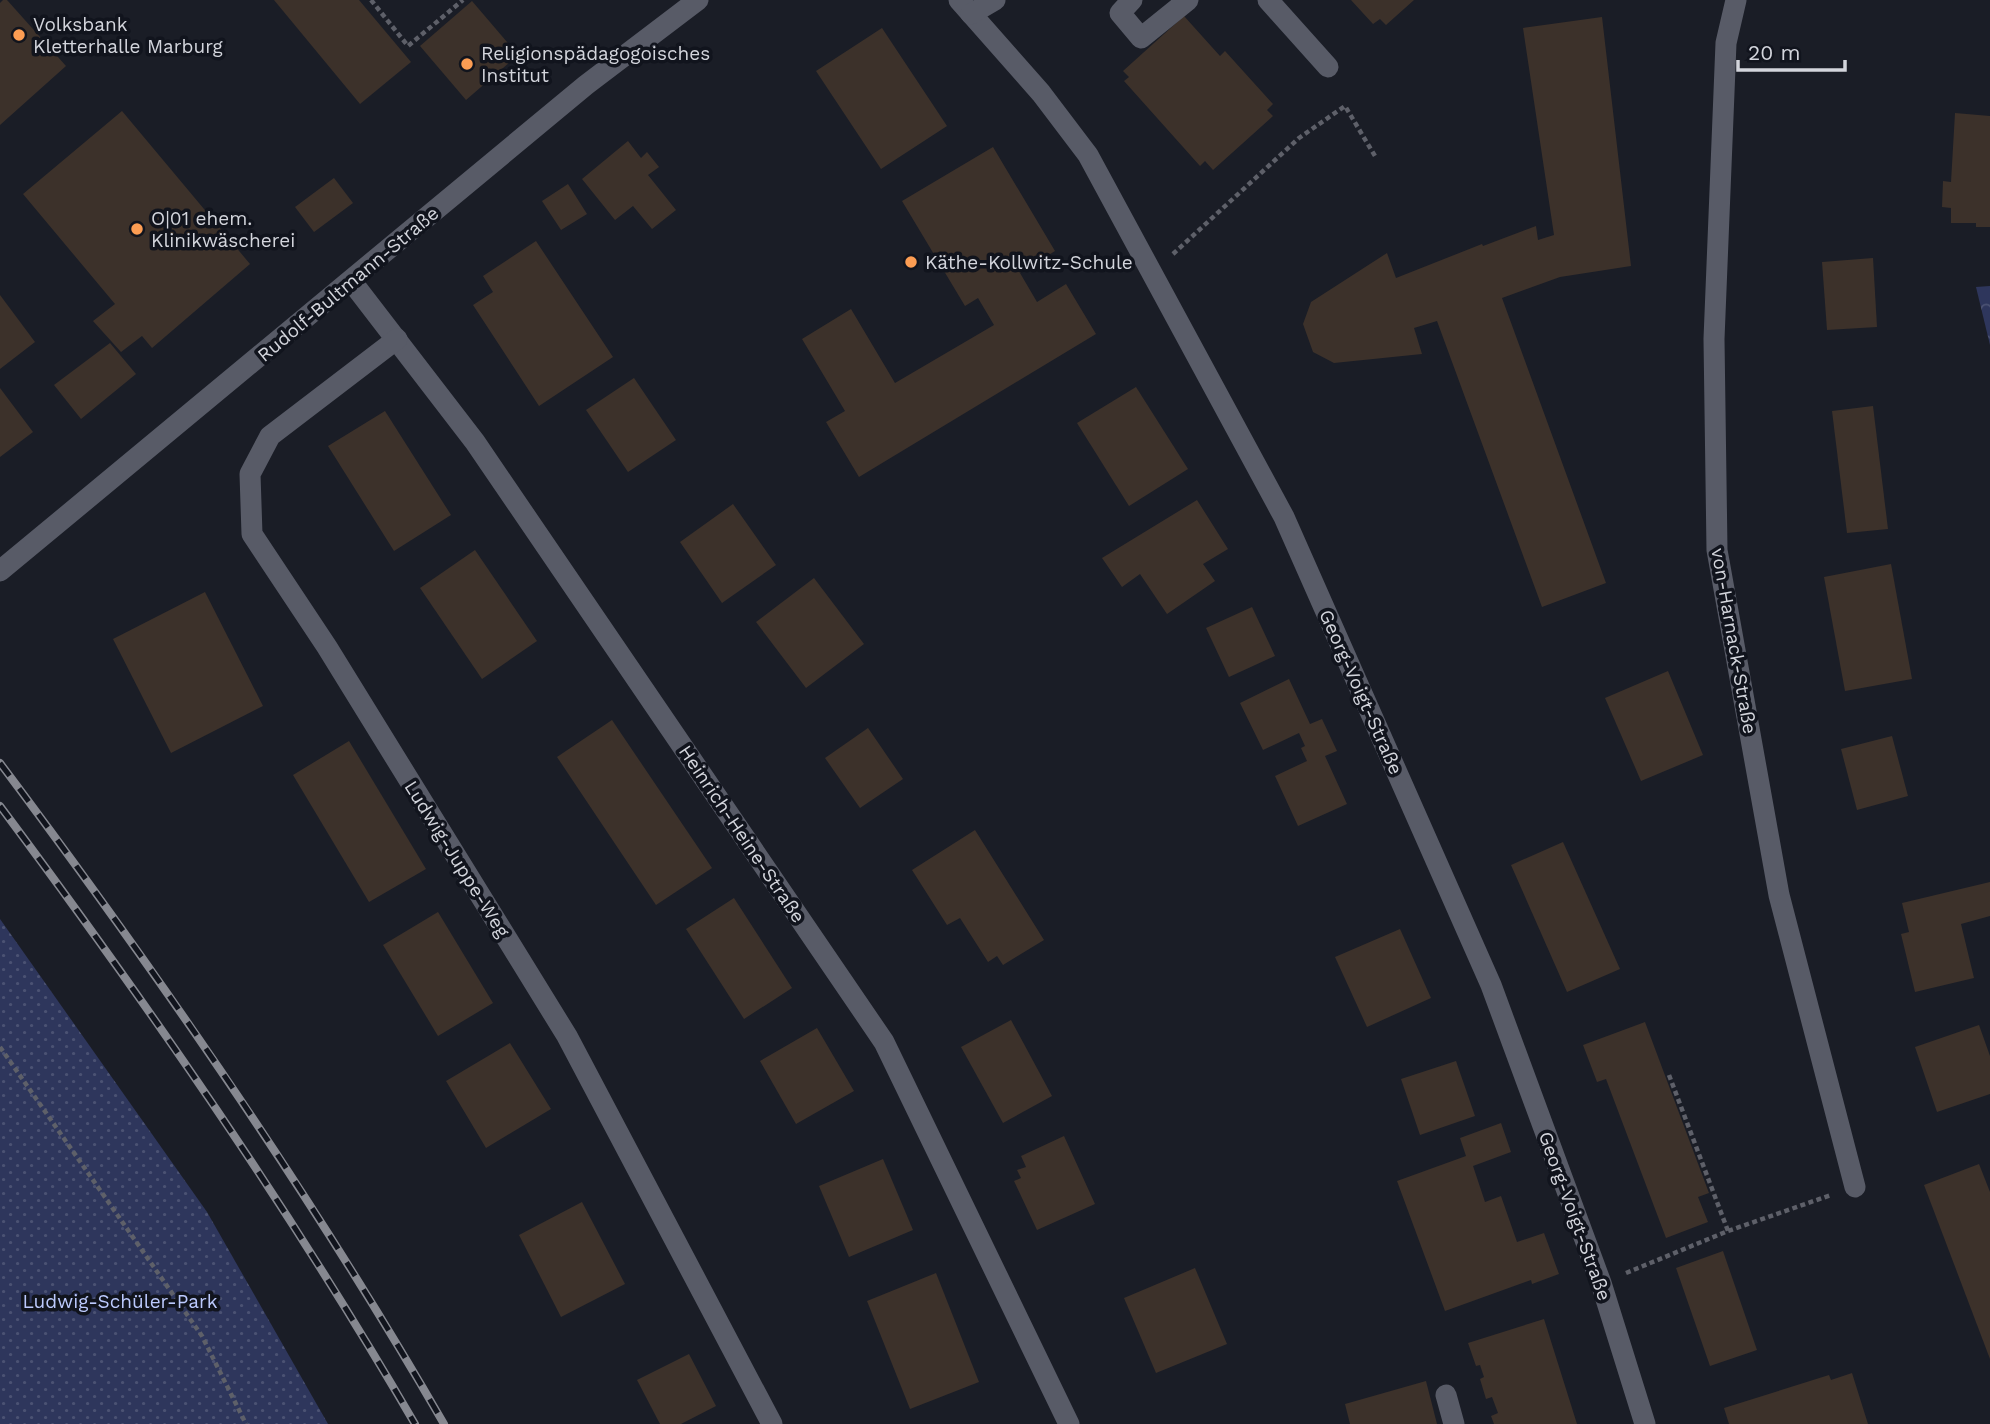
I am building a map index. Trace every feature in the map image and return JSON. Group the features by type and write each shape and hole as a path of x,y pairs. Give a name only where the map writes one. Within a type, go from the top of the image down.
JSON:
{"street":[{"name":"Rudolf-Bultmann-Straße","path":"0,570 352,282 586,85 698,0"},
{"path":"965,7 995,0"},
{"path":"1132,0 1120,13 1141,38 1188,0"},
{"path":"1268,0 1328,67"},
{"name":"von-Harnack-Straße","path":"1736,0 1727,43 1714,339 1717,550 1779,895 1855,1187"},
{"name":"Georg-Voigt-Straße","path":"965,7 1041,93 1088,155 1154,272 1284,517 1474,947 1601,1283 1645,1424"},
{"name":"Heinrich-Heine-Straße","path":"352,282 475,442 884,1042 1069,1424"},
{"name":"Ludwig-Juppe-Weg","path":"397,339 270,436 250,474 251,534 327,647 567,1036 772,1424"},
{"path":"1446,1395 1454,1424"}],"path":[{"path":"371,0 408,46 463,0"},
{"path":"1154,272 1299,138 1345,106 1375,156"},
{"path":"0,1047 202,1336 246,1424"},
{"path":"1670,1075 1728,1231"},
{"path":"1601,1283 1728,1231 1855,1187"}],"green space":[{"path":"1990,286 1990,345 1976,287"},
{"name":"Ludwig-Schüler-Park","path":"0,919 207,1212 328,1424 0,1424"}],"building":[{"name":"Volksbank Kletterhalle Marburg","path":"7,0 66,66 0,125 0,3"},
{"path":"274,0 359,0 411,62 360,104"},
{"path":"1351,0 1414,0 1386,25 1380,19 1373,24"},
{"path":"472,1 518,55 466,100 420,46"},
{"path":"1184,16 1220,56 1225,51 1273,104 1267,110 1273,116 1213,170 1205,161 1200,166 1124,81 1129,77 1123,71"},
{"path":"1602,17 1631,266 1560,277 1502,298 1606,583 1542,607 1437,321 1414,328 1422,354 1334,363 1313,352 1303,324 1311,302 1387,253 1396,278 1536,226 1538,240 1554,235 1523,28"},
{"path":"882,28 947,126 881,169 816,71"},
{"name":"O|01 ehem. Klinikwäscherei","path":"122,111 250,264 152,348 142,336 121,352 93,321 115,304 23,194"},
{"path":"1955,113 1990,116 1990,227 1976,227 1976,223 1951,223 1951,208 1942,207 1943,181 1951,182"},
{"path":"628,141 641,158 647,152 659,167 648,175 676,210 652,229 633,206 615,220 582,179"},
{"path":"993,147 1055,251 1020,273 1037,302 1066,284 1096,334 859,477 826,422 845,411 802,339 851,309 895,383 994,325 978,298 965,306 902,201"},
{"path":"334,178 353,203 314,232 295,207"},
{"path":"568,184 587,214 561,230 542,201"},
{"path":"536,241 613,357 539,406 473,305 493,292 483,276"},
{"path":"1873,258 1877,327 1827,330 1822,262"},
{"path":"0,295 35,342 0,369"},
{"path":"110,343 136,374 81,419 54,385"},
{"path":"634,378 676,440 628,472 586,410"},
{"path":"1136,387 1188,469 1129,506 1077,423"},
{"path":"0,388 33,432 0,457"},
{"path":"1873,406 1888,529 1847,533 1832,411"},
{"path":"385,411 451,515 394,551 328,446"},
{"path":"1197,500 1228,549 1203,564 1215,581 1167,614 1140,574 1122,587 1102,558"},
{"path":"733,504 776,565 722,603 680,542"},
{"path":"475,550 537,641 482,679 420,588"},
{"path":"1891,564 1912,679 1845,691 1824,577"},
{"path":"814,578 864,644 806,688 756,622"},
{"path":"205,592 263,706 171,753 113,639"},
{"path":"1252,607 1275,656 1229,677 1206,628"},
{"path":"1668,671 1703,755 1641,781 1605,698"},
{"path":"1289,679 1310,724 1322,719 1337,751 1325,756 1347,804 1298,826 1275,776 1307,761 1301,748 1305,746 1299,733 1263,750 1240,703"},
{"path":"612,720 712,868 656,905 557,757"},
{"path":"868,728 903,779 860,808 825,758"},
{"path":"1892,736 1908,796 1857,810 1841,749"},
{"path":"349,741 426,869 369,902 293,775"},
{"path":"975,830 1044,940 1003,965 997,956 988,962 960,918 947,925 912,870"},
{"path":"1563,842 1620,969 1567,992 1511,865"},
{"path":"1990,882 1990,916 1961,924 1974,978 1915,992 1901,934 1909,932 1902,903"},
{"path":"734,898 792,988 744,1019 686,929"},
{"path":"438,912 493,1003 438,1036 383,945"},
{"path":"1400,929 1431,998 1367,1027 1335,957"},
{"path":"1011,1020 1052,1096 1003,1123 961,1047"},
{"path":"1645,1022 1709,1193 1698,1197 1708,1222 1666,1238 1606,1079 1597,1082 1583,1045"},
{"path":"1979,1025 1990,1056 1990,1094 1937,1112 1915,1047"},
{"path":"817,1028 854,1091 796,1124 760,1061"},
{"path":"510,1043 551,1109 486,1148 446,1081"},
{"path":"1456,1061 1475,1116 1420,1135 1401,1079"},
{"path":"1501,1123 1511,1152 1473,1166 1485,1202 1501,1196 1517,1242 1544,1233 1559,1274 1532,1284 1531,1280 1445,1311 1397,1181 1466,1156 1460,1138"},
{"path":"1064,1136 1095,1204 1037,1230 1014,1181 1021,1178 1017,1170 1026,1167 1021,1156"},
{"path":"883,1159 913,1230 849,1257 819,1186"},
{"path":"1979,1164 1990,1192 1990,1359 1924,1185"},
{"path":"582,1202 625,1284 561,1317 519,1235"},
{"path":"1723,1251 1757,1350 1710,1366 1676,1268"},
{"path":"1195,1268 1227,1344 1156,1373 1124,1298"},
{"path":"936,1273 979,1382 910,1409 867,1301"},
{"path":"1544,1319 1577,1424 1494,1424 1491,1416 1498,1413 1492,1397 1486,1399 1480,1379 1484,1377 1480,1365 1476,1366 1468,1343"},
{"path":"689,1354 716,1406 681,1424 660,1424 637,1380"},
{"path":"1852,1373 1868,1424 1729,1424 1724,1408 1829,1375 1831,1380"},
{"path":"1426,1381 1437,1424 1350,1424 1345,1404"}],"railway":[{"path":"0,763 118,924 232,1087 341,1254 444,1424"},
{"path":"0,806 110,956 268,1186 415,1424"}],"place":[{"name":"Volksbank Kletterhalle Marburg","path":"19,35"},
{"name":"Religionspädagogoisches Institut","path":"467,64"},
{"name":"O|01 ehem. Klinikwäscherei","path":"137,229"},
{"name":"Käthe-Kollwitz-Schule","path":"911,262"}]}
